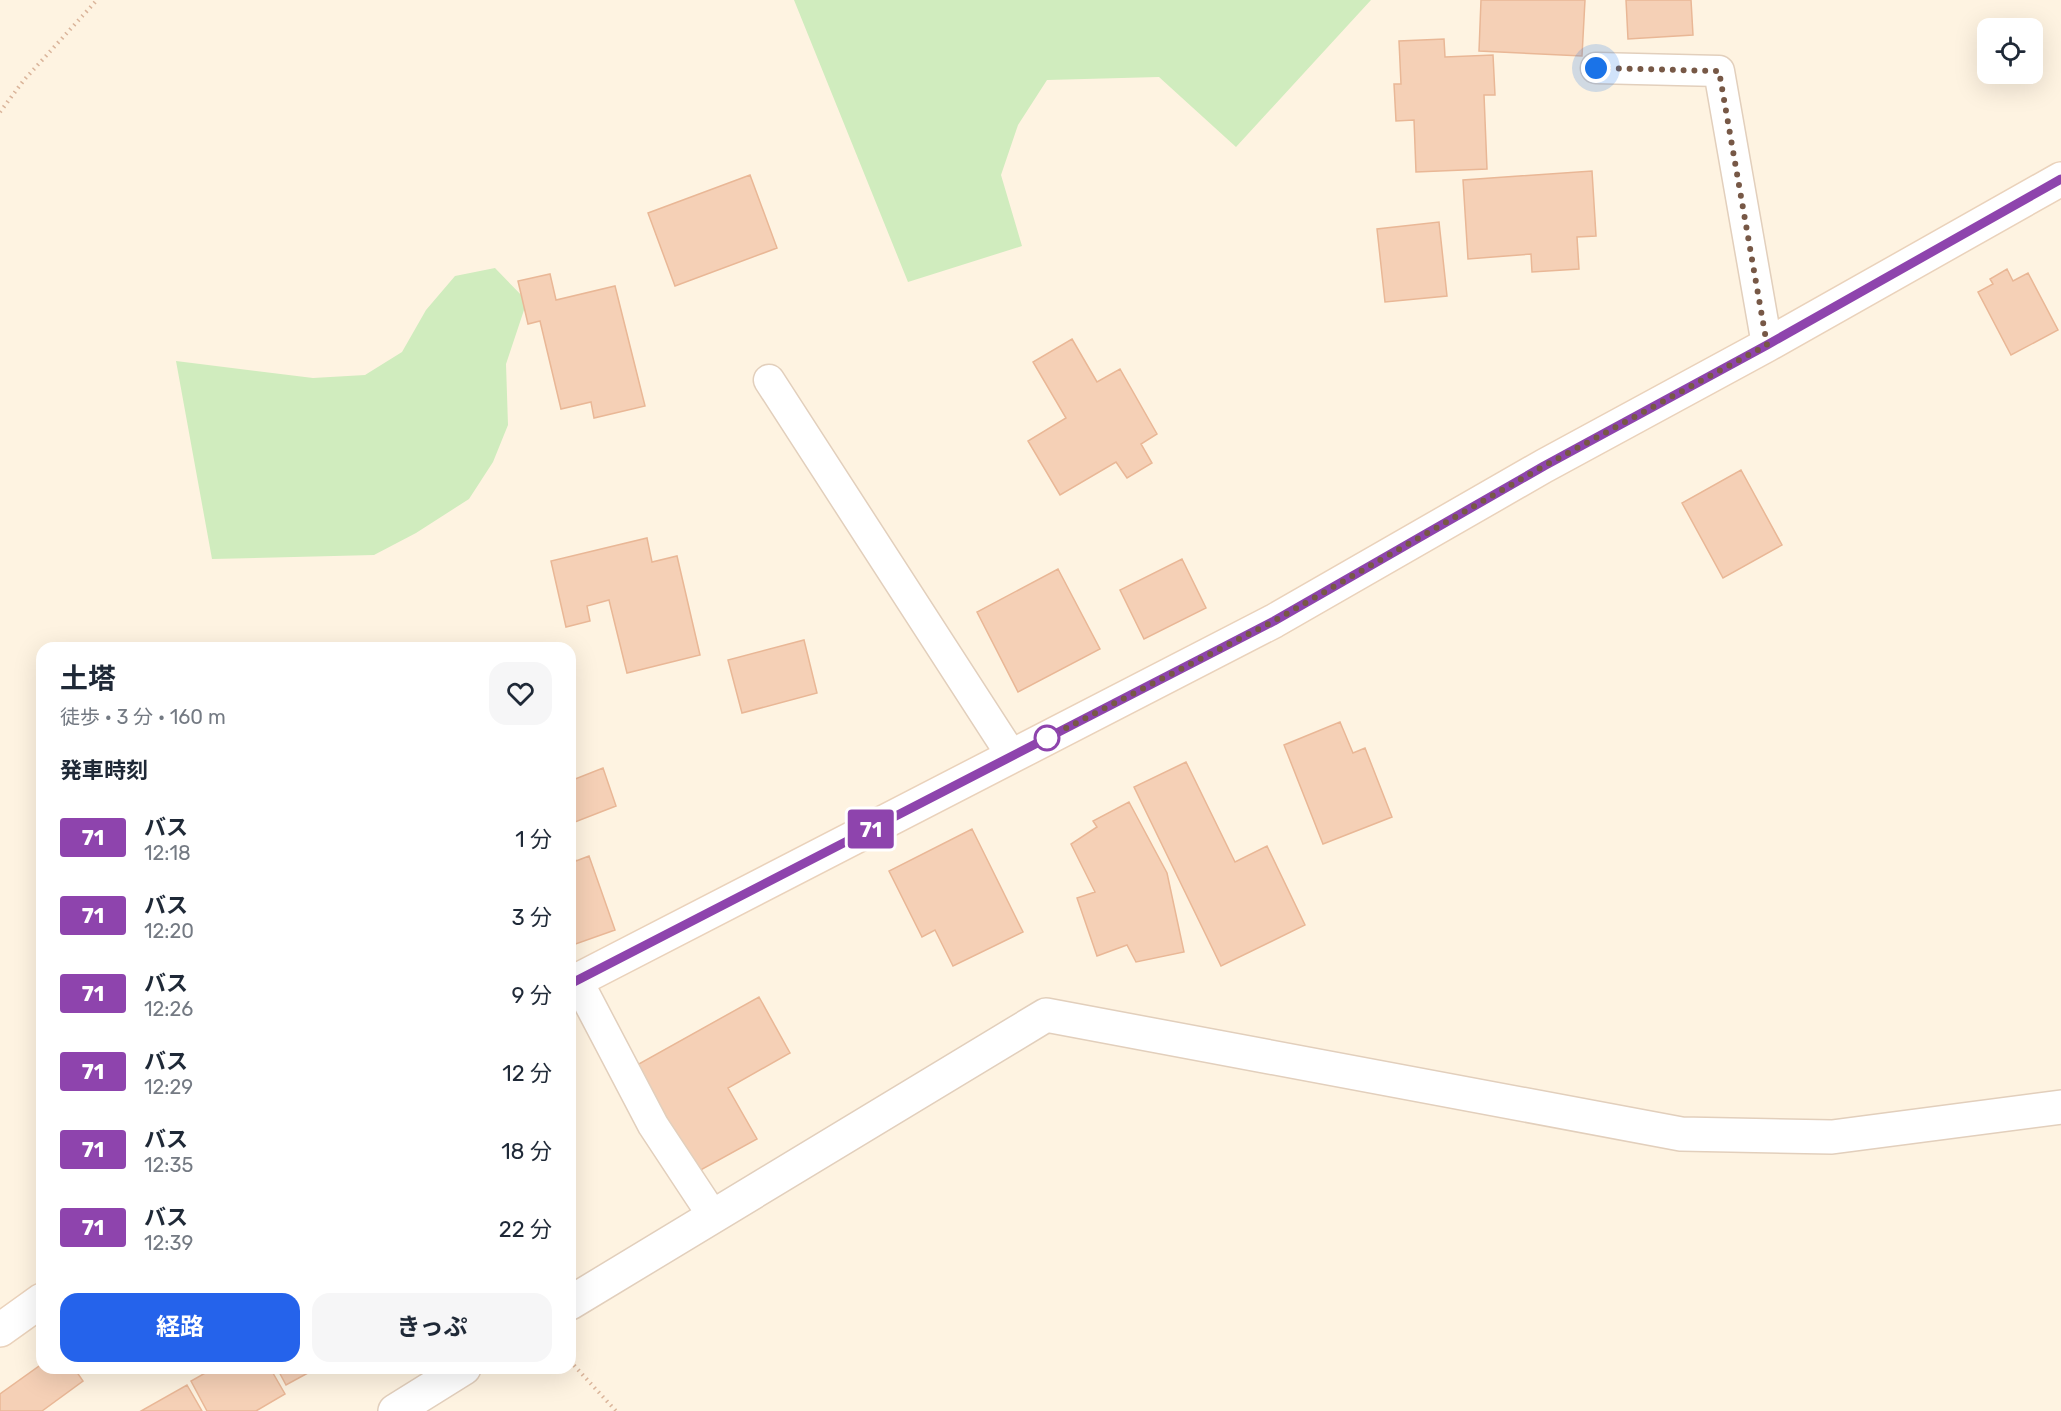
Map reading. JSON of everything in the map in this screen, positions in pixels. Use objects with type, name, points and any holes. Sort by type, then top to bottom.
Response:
[{"type":"main road","points":[[576,981],[1274,621],[1544,466],[1767,345],[2061,179]]},
{"type":"main road","points":[[576,1299],[1046,1015],[1681,1134],[1832,1137],[2061,1107]]},
{"type":"main road","points":[[1,1325],[36,1304]]},
{"type":"main road","points":[[395,1411],[454,1374]]},
{"type":"lane","points":[[1596,68],[1719,71],[1767,345]]},
{"type":"lane","points":[[769,380],[1012,756]]},
{"type":"lane","points":[[576,986],[653,1125],[713,1216]]},
{"type":"path","points":[[0,112],[24,80],[97,0]]},
{"type":"path","points":[[576,1368],[616,1411]]},
{"type":"green space","points":[[794,0],[1371,0],[1236,147],[1159,77],[1047,80],[1018,125],[1001,175],[1022,246],[908,282]]},
{"type":"green space","points":[[495,268],[527,301],[506,364],[508,425],[493,462],[469,499],[416,533],[374,555],[212,559],[176,361],[313,378],[365,375],[402,352],[426,310],[455,276]]},
{"type":"building","points":[[1481,0],[1585,0],[1582,56],[1479,51]]},
{"type":"building","points":[[1626,0],[1691,0],[1693,35],[1628,39]]},
{"type":"building","points":[[1444,39],[1445,57],[1493,55],[1495,95],[1484,95],[1487,169],[1416,172],[1414,120],[1396,121],[1394,84],[1401,84],[1399,41]]},
{"type":"building","points":[[1592,171],[1596,236],[1577,237],[1579,269],[1532,272],[1531,254],[1468,259],[1463,180]]},
{"type":"building","points":[[750,175],[777,248],[675,286],[648,213]]},
{"type":"building","points":[[1439,222],[1447,296],[1385,302],[1377,229]]},
{"type":"building","points":[[2007,269],[2013,281],[2028,273],[2058,330],[2011,355],[1978,292],[1993,284],[1990,279]]},
{"type":"building","points":[[550,274],[556,300],[615,286],[645,406],[594,418],[591,402],[561,409],[540,321],[528,324],[518,281]]},
{"type":"building","points":[[1072,339],[1097,382],[1120,369],[1157,434],[1141,444],[1152,463],[1127,478],[1116,462],[1060,495],[1028,441],[1066,418],[1033,362]]},
{"type":"building","points":[[1741,470],[1782,545],[1723,578],[1682,503]]},
{"type":"building","points":[[647,538],[652,562],[677,556],[700,655],[627,673],[609,600],[587,606],[590,621],[566,627],[551,561]]},
{"type":"building","points":[[1182,559],[1206,608],[1144,639],[1120,590]]},
{"type":"building","points":[[1058,569],[1100,649],[1018,692],[977,612]]},
{"type":"building","points":[[804,640],[817,693],[742,713],[728,660]]},
{"type":"building","points":[[1340,722],[1353,753],[1365,748],[1392,817],[1323,844],[1284,745]]},
{"type":"building","points":[[1186,762],[1235,862],[1267,846],[1305,925],[1221,966],[1134,787]]},
{"type":"building","points":[[603,768],[616,806],[576,822],[576,779]]},
{"type":"building","points":[[1129,802],[1167,873],[1184,952],[1136,962],[1127,945],[1097,956],[1077,898],[1095,892],[1071,844],[1097,827],[1093,821]]},
{"type":"building","points":[[972,829],[1023,932],[953,966],[935,930],[922,937],[889,871]]},
{"type":"building","points":[[589,856],[615,930],[576,944],[576,861]]},
{"type":"building","points":[[759,997],[790,1053],[728,1088],[757,1139],[697,1172],[637,1065]]},
{"type":"building","points":[[36,1368],[36,1374],[78,1374],[83,1381],[42,1411],[0,1411],[0,1394]]},
{"type":"building","points":[[203,1374],[273,1374],[285,1394],[256,1411],[207,1411],[191,1381]]},
{"type":"building","points":[[280,1374],[306,1374],[286,1385]]},
{"type":"building","points":[[187,1385],[202,1411],[141,1411]]},
{"type":"bus line","name":"71","points":[[576,981],[1274,621],[1544,466],[1767,345],[2061,179]]},
{"type":"route","points":[[1047,738],[1274,621],[1544,466],[1767,345],[1719,71],[1596,68]]}]
